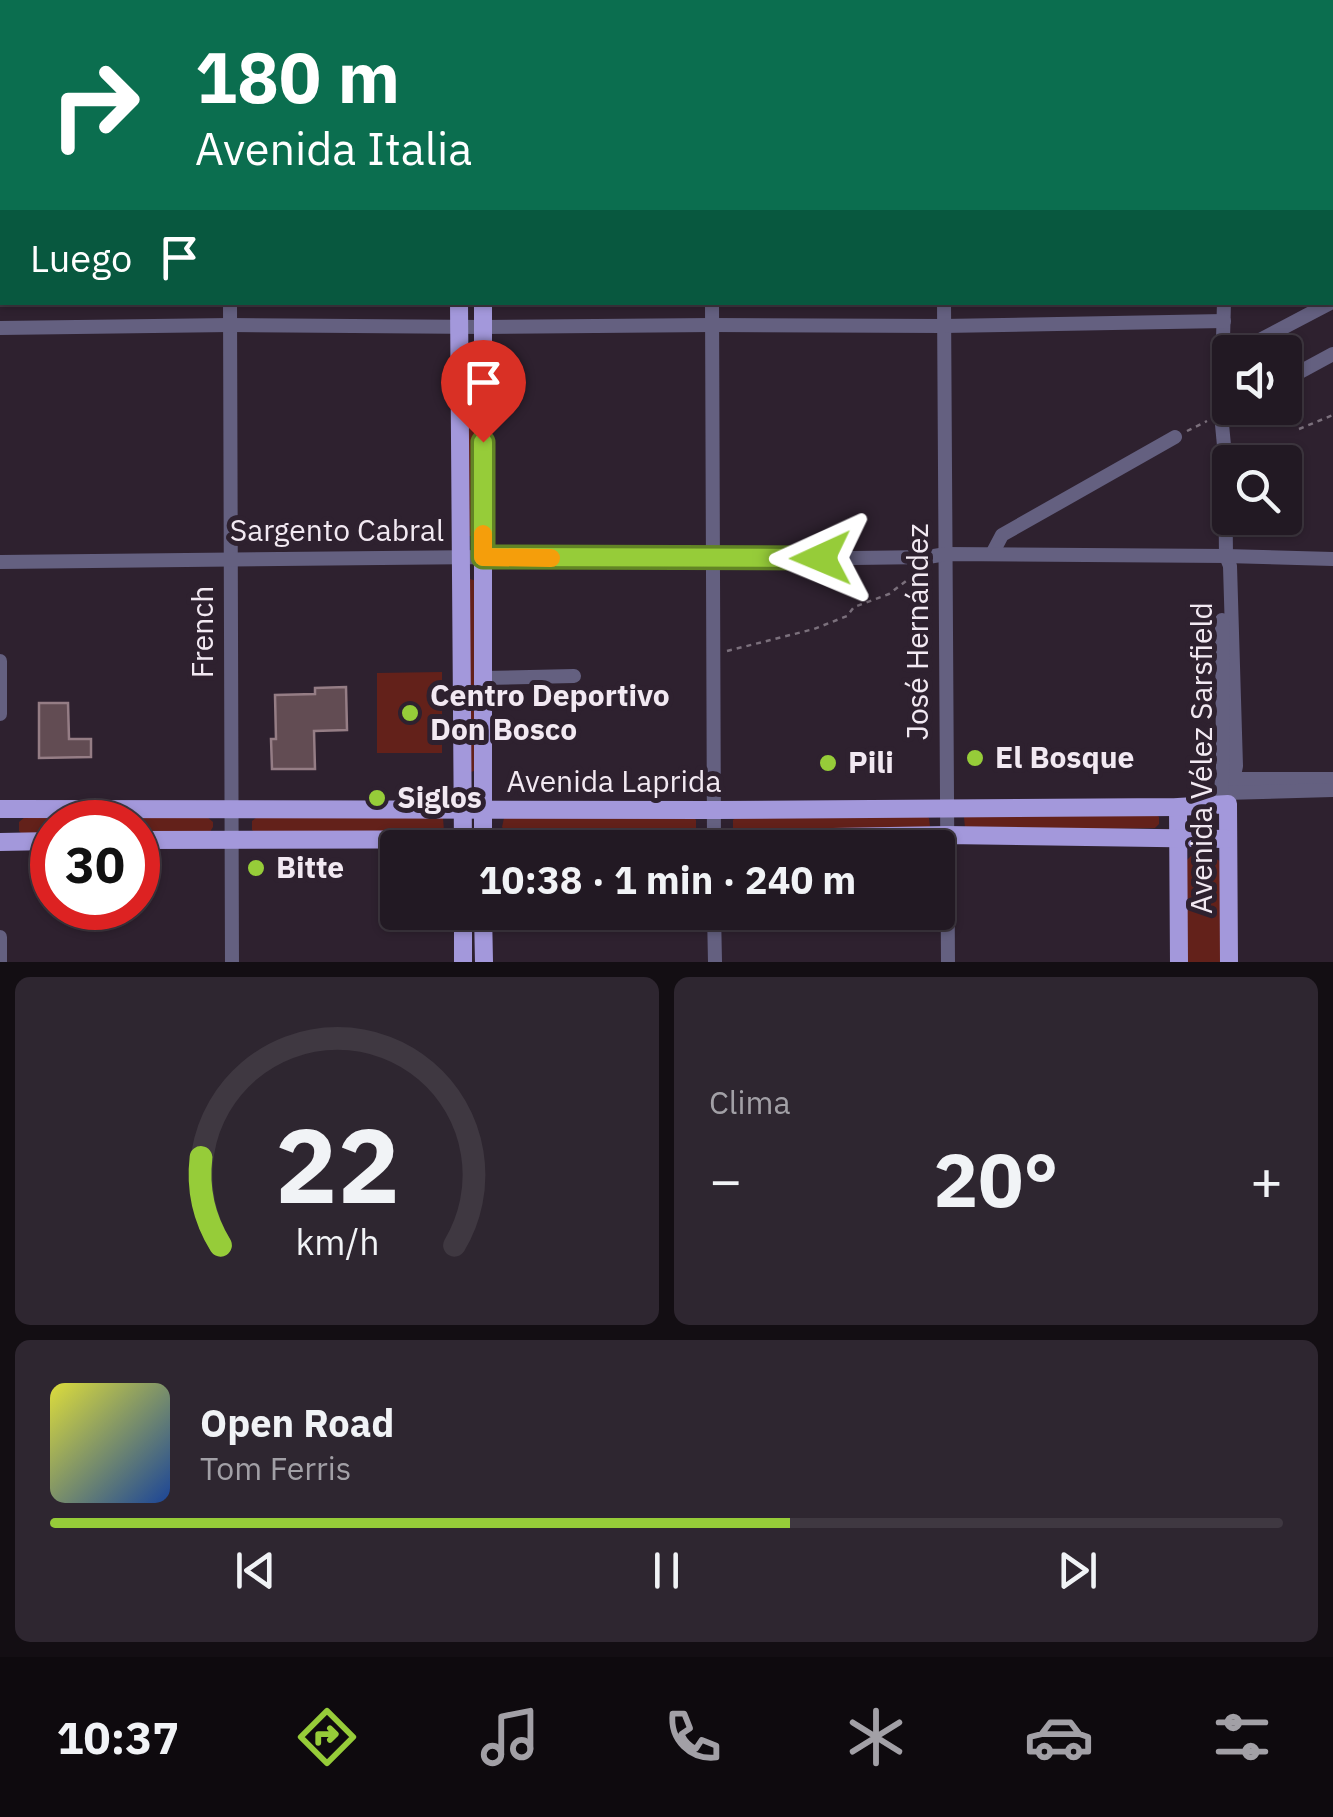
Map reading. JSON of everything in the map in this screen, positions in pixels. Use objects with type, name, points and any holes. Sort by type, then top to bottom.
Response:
[{"type":"main road","points":[[459,305],[463,830]]},
{"type":"main road","points":[[483,305],[483,830]]},
{"type":"main road","name":"Avenida Laprida","points":[[0,809],[1178,807],[1226,792]]},
{"type":"main road","name":"Avenida Vélez Sarsfield","points":[[1226,792],[1229,962]]},
{"type":"main road","name":"Avenida Vélez Sarsfield","points":[[1178,807],[1179,962]]},
{"type":"main road","name":"Avenida Laprida","points":[[955,834],[1228,839]]},
{"type":"main road","name":"Avenida Laprida","points":[[160,840],[380,842]]},
{"type":"main road","points":[[0,842],[30,841]]},
{"type":"main road","points":[[463,930],[463,962]]},
{"type":"main road","points":[[483,930],[484,962]]},
{"type":"street","name":"French","points":[[230,305],[232,962]]},
{"type":"street","points":[[712,305],[714,830]]},
{"type":"street","name":"José Hernández","points":[[944,305],[946,830]]},
{"type":"street","name":"Avenida Vélez Sarsfield","points":[[1224,305],[1226,335]]},
{"type":"street","points":[[1270,335],[1326,305]]},
{"type":"street","points":[[0,328],[944,326],[1224,321]]},
{"type":"street","points":[[1302,371],[1333,354]]},
{"type":"street","name":"Avenida Vélez Sarsfield","points":[[1226,425],[1226,556],[1221,566],[1226,792]]},
{"type":"street","points":[[992,554],[1002,535],[1174,437]]},
{"type":"street","name":"Sargento Cabral","points":[[0,562],[483,557],[714,560],[946,554],[1333,559]]},
{"type":"street","points":[[0,662],[0,714]]},
{"type":"street","points":[[484,678],[574,676]]},
{"type":"street","name":"Avenida Laprida","points":[[1226,792],[1333,780]]},
{"type":"street","name":"Avenida Laprida","points":[[1226,792],[1333,790]]},
{"type":"street","points":[[714,930],[715,962]]},
{"type":"street","name":"José Hernández","points":[[948,930],[948,962]]},
{"type":"street","points":[[0,938],[0,962]]},
{"type":"path","points":[[1299,429],[1333,415]]},
{"type":"path","points":[[1174,437],[1212,418]]},
{"type":"path","points":[[726,651],[814,629],[847,616],[854,607],[889,594],[921,573],[926,564]]},
{"type":"shaded area","points":[[466,353],[476,353],[479,536],[469,536]]},
{"type":"shaded area","points":[[467,581],[477,581],[477,770],[471,772]]},
{"type":"shaded area","name":"Centro Deportivo Don Bosco","points":[[442,672],[442,753],[377,753],[377,673]]},
{"type":"shaded area","points":[[1154,813],[1159,817],[1155,828],[967,831],[964,817]]},
{"type":"shaded area","points":[[691,815],[696,828],[504,830],[504,818]]},
{"type":"shaded area","points":[[923,815],[929,818],[930,826],[925,830],[734,830],[733,820],[738,816]]},
{"type":"shaded area","points":[[30,817],[30,836],[19,831],[19,822]]},
{"type":"shaded area","points":[[160,817],[207,817],[213,822],[208,835],[160,835]]},
{"type":"shaded area","points":[[257,817],[443,818],[444,830],[380,830],[380,835],[257,834],[252,830],[252,821]]},
{"type":"shaded area","points":[[1209,854],[1221,862],[1222,962],[1185,962],[1183,864],[1192,855]]},
{"type":"building","points":[[346,687],[347,730],[314,731],[315,769],[272,769],[275,695],[315,694],[315,688]]},
{"type":"building","points":[[39,703],[68,703],[69,739],[91,739],[91,757],[39,758]]},
{"type":"slow traffic","points":[[483,534],[483,557],[551,558]]},
{"type":"place","name":"Centro Deportivo Don Bosco","points":[[410,713]]},
{"type":"place","name":"El Bosque","points":[[975,758]]},
{"type":"place","name":"Pili","points":[[828,763]]},
{"type":"place","name":"Siglos","points":[[377,798]]},
{"type":"place","name":"Bitte","points":[[256,868]]},
{"type":"route","points":[[483,442],[483,557],[821,558]]}]
